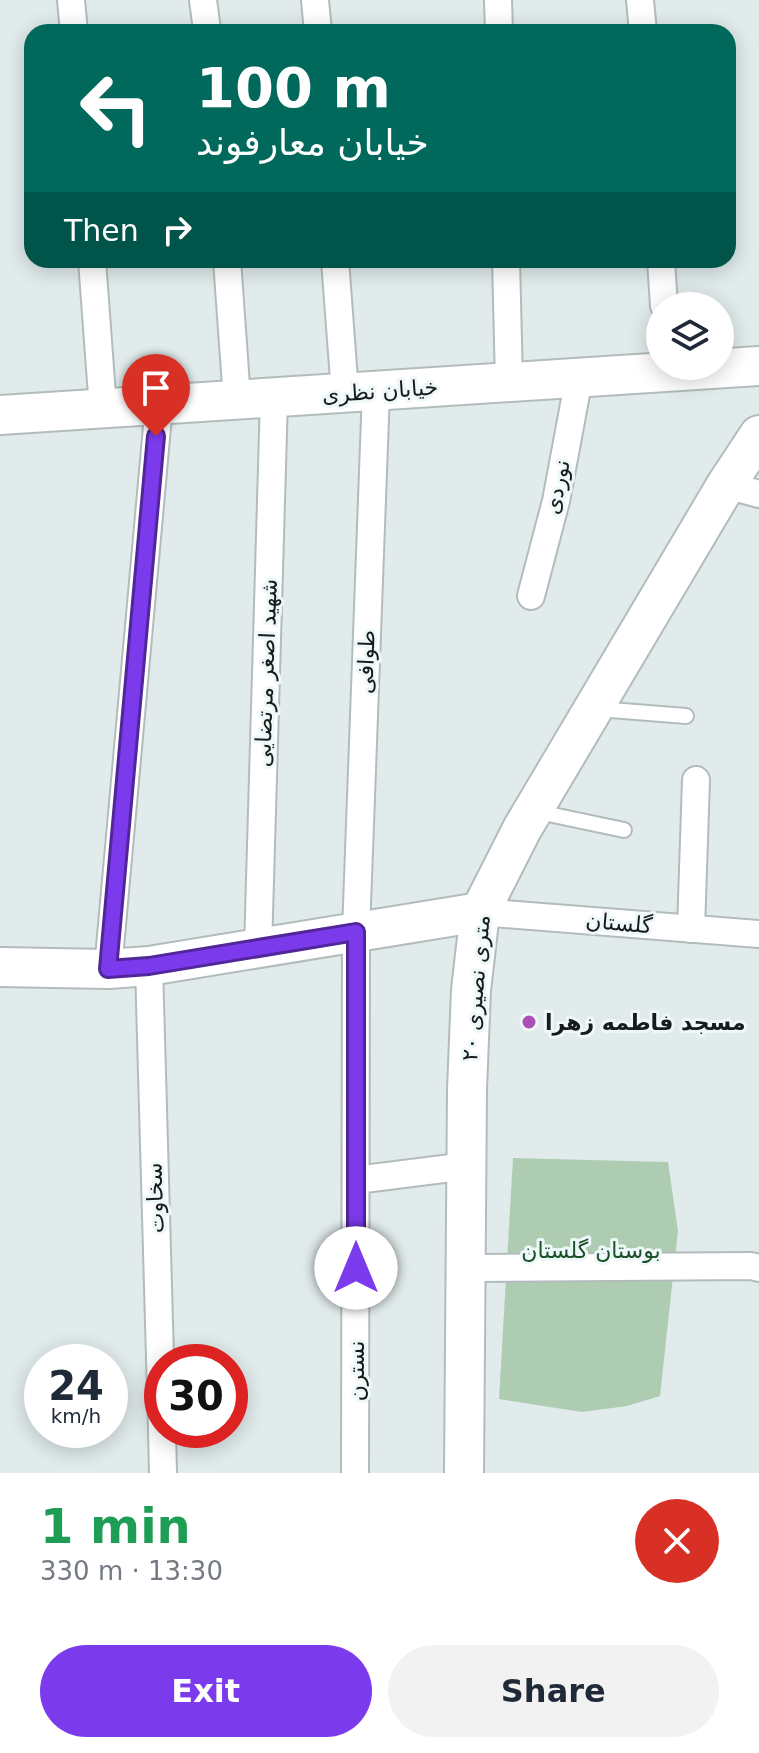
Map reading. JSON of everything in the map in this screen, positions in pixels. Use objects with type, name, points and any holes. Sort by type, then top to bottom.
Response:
[{"type":"street","points":[[71,0],[73,24]]},
{"type":"street","points":[[203,0],[206,24]]},
{"type":"street","points":[[315,0],[317,24]]},
{"type":"street","points":[[498,0],[499,24]]},
{"type":"street","points":[[640,0],[642,24]]},
{"type":"street","points":[[93,268],[103,409]]},
{"type":"street","name":"شهید اصغر مرتضایی","points":[[229,268],[256,399],[258,949]]},
{"type":"street","name":"طوافی","points":[[337,268],[361,392],[356,932]]},
{"type":"street","points":[[506,268],[509,383]]},
{"type":"street","points":[[662,268],[663,292]]},
{"type":"street","name":"خیابان نظری","points":[[734,367],[759,366]]},
{"type":"street","name":"خیابان نظری","points":[[0,415],[509,383],[646,371]]},
{"type":"street","name":"نوردی","points":[[531,596],[556,501],[579,378]]},
{"type":"street","points":[[108,969],[159,405]]},
{"type":"street","name":"۲۰ متری نصیری","points":[[464,1473],[467,1089],[471,990],[480,912],[533,811],[594,709],[743,490],[759,435]]},
{"type":"street","points":[[691,929],[696,780]]},
{"type":"street","points":[[0,967],[108,969],[149,966],[480,912]]},
{"type":"street","name":"گلستان","points":[[480,912],[759,934]]},
{"type":"street","name":"نسترن","points":[[355,1473],[356,932]]},
{"type":"street","name":"سخاوت","points":[[149,966],[160,1344]]},
{"type":"street","points":[[356,1180],[467,1166]]},
{"type":"street","points":[[467,1268],[759,1268]]},
{"type":"street","name":"سخاوت","points":[[162,1448],[163,1473]]},
{"type":"lane","points":[[594,709],[686,716]]},
{"type":"lane","points":[[533,811],[624,830]]},
{"type":"green space","name":"بوستان گلستان","points":[[513,1158],[668,1162],[678,1231],[660,1396],[627,1406],[582,1412],[499,1399]]},
{"type":"place","name":"مسجد فاطمه زهرا","points":[[529,1022]]},
{"type":"route","points":[[156,436],[108,969],[149,966],[356,932],[356,1268]]}]
